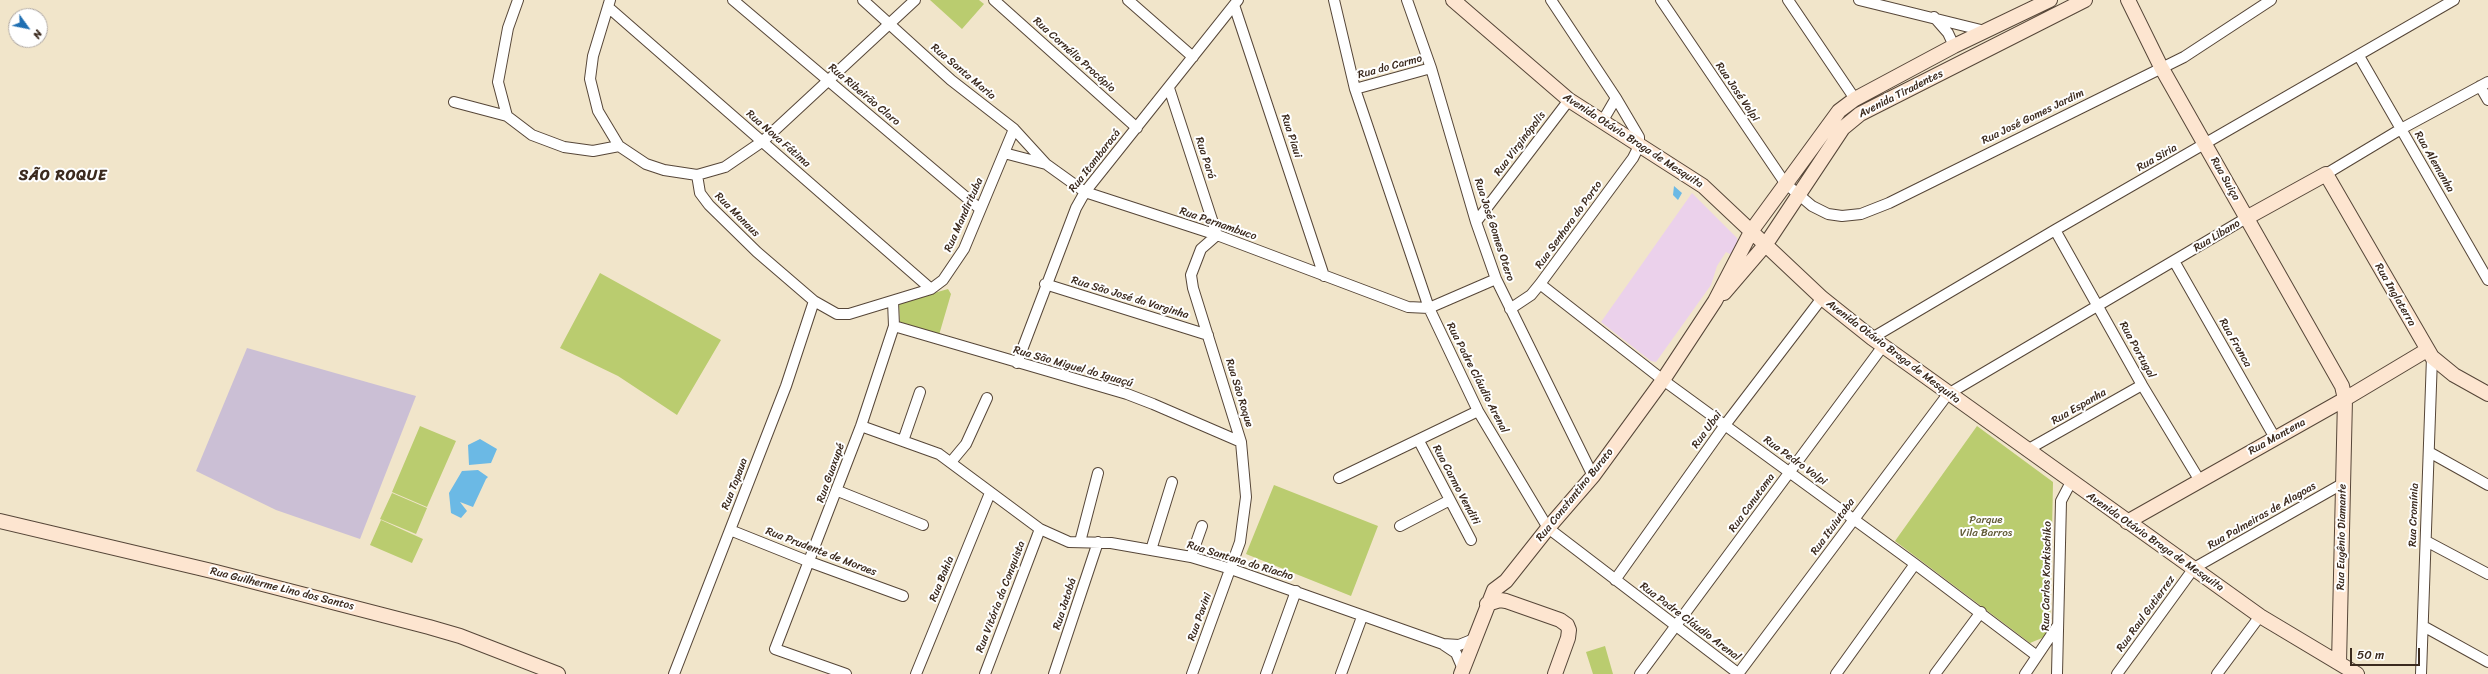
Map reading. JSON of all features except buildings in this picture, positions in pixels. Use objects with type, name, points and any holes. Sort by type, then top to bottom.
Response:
[{"type":"street","points":[[507,116],[498,82],[508,28],[518,0]]},
{"type":"street","name":"Rua Ribeirão Claro","points":[[733,0],[980,209]]},
{"type":"street","name":"Rua Santa Maria","points":[[863,0],[951,80],[1014,129],[1046,164]]},
{"type":"street","points":[[609,4],[593,56],[590,79],[598,111],[619,146],[633,157],[658,168],[697,175],[725,167],[763,141],[915,0]]},
{"type":"street","name":"Rua Cornélio Procópio","points":[[994,0],[1137,128]]},
{"type":"street","points":[[1128,0],[1193,57]]},
{"type":"street","name":"Rua Padre Cláudio Arenal","points":[[1334,0],[1355,89],[1429,308],[1478,410],[1548,528],[1739,674]]},
{"type":"street","name":"Avenida Otávio Braga de Mesquita","points":[[1453,0],[1569,100],[1688,176],[1752,230],[1822,298],[1878,342],[2126,522],[2194,568],[2260,616],[2338,668],[2356,674]]},
{"type":"street","points":[[1552,0],[1616,98],[1639,137],[1640,146]]},
{"type":"street","name":"Rua José Volpi","points":[[1661,0],[1785,183],[1798,196]]},
{"type":"street","points":[[1788,0],[1855,99]]},
{"type":"street","points":[[1859,0],[1985,30]]},
{"type":"street","name":"Avenida Tiradentes","points":[[1752,230],[1839,111],[1855,99],[1954,46],[2050,0]]},
{"type":"street","name":"Avenida Tiradentes","points":[[1766,244],[1842,128],[1860,114],[2085,0]]},
{"type":"street","name":"Rua Suiça","points":[[2128,0],[2161,67],[2248,217],[2338,379],[2345,399]]},
{"type":"street","name":"Rua José Gomes Jardim","points":[[1798,196],[1812,206],[1828,214],[1861,214],[1889,203],[2208,43],[2271,0]]},
{"type":"street","name":"Rua Siria","points":[[1878,342],[2055,230],[2454,0]]},
{"type":"street","name":"Rua José Gomes Otero","points":[[1409,1],[1432,68],[1476,222],[1496,279],[1594,476]]},
{"type":"street","name":"Rua Itambaracá","points":[[1017,363],[1045,284],[1076,208],[1085,192],[1236,2]]},
{"type":"street","name":"Rua Piaui","points":[[1236,2],[1324,276]]},
{"type":"street","name":"Rua Nova Fátima","points":[[609,4],[931,289]]},
{"type":"street","points":[[1934,17],[1948,33],[1954,46]]},
{"type":"street","name":"Rua Alemanha","points":[[2359,56],[2488,280]]},
{"type":"street","name":"Rua do Carmo","points":[[1355,89],[1432,68]]},
{"type":"street","points":[[2484,84],[2488,100]]},
{"type":"street","name":"Rua Libano","points":[[1948,394],[2097,304],[2484,84]]},
{"type":"street","name":"Rua Pará","points":[[1169,88],[1217,235]]},
{"type":"street","points":[[1602,122],[1616,98]]},
{"type":"street","name":"Rua Virginópolis","points":[[1476,222],[1569,100]]},
{"type":"street","points":[[454,102],[507,116],[532,135],[564,147],[593,151],[619,146]]},
{"type":"street","name":"Rua Mandirituba","points":[[893,301],[931,289],[943,280],[953,268],[964,249],[1014,129]]},
{"type":"street","name":"Rua Senhora do Porto","points":[[1510,309],[1521,303],[1540,284],[1634,158],[1640,146]]},
{"type":"street","name":"Rua Pernambuco","points":[[1004,153],[1046,164],[1085,192],[1217,235],[1395,303],[1408,307],[1429,308]]},
{"type":"street","name":"Rua Inglaterra","points":[[2326,174],[2429,354],[2454,375],[2488,394]]},
{"type":"street","name":"Rua Manaus","points":[[697,175],[700,193],[709,205],[757,252],[822,308],[837,314],[849,314],[893,301]]},
{"type":"street","name":"Rua Constantino Burato","points":[[1462,671],[1487,604],[1494,590],[1506,581],[1548,528],[1594,476],[1663,380],[1715,301],[1752,230]]},
{"type":"street","name":"Rua Portugal","points":[[2055,230],[2142,385],[2200,481]]},
{"type":"street","name":"Rua São Roque","points":[[1217,235],[1201,249],[1191,275],[1241,442],[1246,497],[1240,542],[1231,569]]},
{"type":"street","name":"Rua Constantino Burato","points":[[1715,301],[1723,295],[1766,244]]},
{"type":"street","name":"Rua Franca","points":[[2174,261],[2275,438]]},
{"type":"street","points":[[1429,308],[1496,279]]},
{"type":"street","name":"Rua São José da Varginha","points":[[1045,284],[1208,335]]},
{"type":"street","name":"Rua Pedro Volpi","points":[[1540,284],[1663,380],[1916,564],[2037,656]]},
{"type":"street","name":"Rua Ubai","points":[[1615,580],[1725,425],[1822,298]]},
{"type":"street","name":"Rua Tapaua","points":[[674,674],[786,386],[814,301]]},
{"type":"street","name":"Rua Guaxupé","points":[[846,674],[775,649],[838,491],[861,426],[894,326],[893,301]]},
{"type":"street","name":"Rua São Miguel do Iguaçú","points":[[894,326],[1017,363],[1080,380],[1154,404],[1241,442]]},
{"type":"street","name":"Rua Canutama","points":[[1640,674],[1789,472],[1878,342]]},
{"type":"street","name":"Rua Mantena","points":[[2126,522],[2345,399],[2429,354]]},
{"type":"street","name":"Rua Cromínia","points":[[2421,674],[2429,452],[2429,354]]},
{"type":"street","name":"Rua Espanha","points":[[2027,450],[2142,385]]},
{"type":"street","points":[[903,441],[920,392]]},
{"type":"street","name":"Rua Ituiutaba","points":[[1739,674],[1948,394]]},
{"type":"street","points":[[950,462],[966,444],[987,398]]},
{"type":"street","name":"Rua Eugênio Diamante","points":[[2338,668],[2345,399]]},
{"type":"street","points":[[1339,478],[1419,441],[1478,410]]},
{"type":"street","name":"Rua Santana do Riacho","points":[[861,426],[927,449],[950,462],[1040,529],[1069,542],[1098,542],[1191,557],[1296,591],[1362,617],[1443,644],[1459,646],[1474,639]]},
{"type":"street","name":"Rua Carmo Venditi","points":[[1419,441],[1471,540]]},
{"type":"street","points":[[2429,452],[2488,485]]},
{"type":"street","points":[[1080,542],[1098,474]]},
{"type":"street","points":[[1151,550],[1172,482]]},
{"type":"street","name":"Rua Carlos Korkischiko","points":[[2057,674],[2061,501],[2071,482]]},
{"type":"street","name":"Rua Palmeiras de Alagoas","points":[[2194,568],[2342,484]]},
{"type":"street","points":[[838,491],[923,525]]},
{"type":"street","name":"Rua Bahia","points":[[916,674],[990,493]]},
{"type":"street","points":[[1400,526],[1450,500]]},
{"type":"street","name":"Rua Guilherme Lino dos Santos","points":[[0,521],[216,572],[428,627],[460,636],[558,674]]},
{"type":"street","points":[[1191,557],[1202,526]]},
{"type":"street","name":"Rua Vitória da Conquista","points":[[984,674],[1040,529]]},
{"type":"street","name":"Rua Prudente de Moraes","points":[[730,530],[810,562],[903,596]]},
{"type":"street","points":[[2426,541],[2488,574]]},
{"type":"street","name":"Rua Jatobá","points":[[1054,674],[1098,542]]},
{"type":"street","points":[[1836,674],[1916,564]]},
{"type":"street","name":"Rua Raul Gutierrez","points":[[2117,674],[2194,568]]},
{"type":"street","name":"Rua Pavini","points":[[1192,674],[1231,569]]},
{"type":"street","points":[[1506,581],[1507,592],[1524,606]]},
{"type":"street","points":[[1266,674],[1296,591]]},
{"type":"street","points":[[1487,604],[1500,600],[1524,606],[1560,620],[1568,628],[1568,638],[1555,674]]},
{"type":"street","points":[[1935,674],[1980,612]]},
{"type":"street","points":[[2218,674],[2260,616]]},
{"type":"street","points":[[1341,674],[1362,617]]},
{"type":"street","points":[[2025,674],[2058,625]]},
{"type":"street","points":[[2423,626],[2488,662]]},
{"type":"street","name":"Rua Santana do Riacho","points":[[1443,644],[1456,653],[1462,671]]},
{"type":"shaded area","points":[[1692,193],[1737,238],[1738,243],[1732,255],[1726,252],[1717,266],[1711,285],[1656,362],[1651,361],[1601,322]]},
{"type":"shaded area","points":[[247,348],[416,396],[360,539],[276,510],[196,471]]},
{"type":"green space","points":[[930,0],[979,0],[984,4],[962,29]]},
{"type":"green space","points":[[600,273],[721,340],[677,415],[618,376],[560,348]]},
{"type":"green space","points":[[948,289],[951,294],[939,335],[900,322],[899,303]]},
{"type":"green space","points":[[420,426],[456,441],[427,507],[392,492]]},
{"type":"green space","name":"Parque Vila Barros","points":[[1977,426],[2053,482],[2050,630],[2042,638],[2030,643],[1895,541]]},
{"type":"green space","points":[[1274,485],[1378,526],[1351,596],[1246,554]]},
{"type":"green space","points":[[392,493],[427,508],[416,534],[380,519]]},
{"type":"green space","points":[[381,520],[423,539],[412,563],[370,545]]},
{"type":"green space","points":[[1605,646],[1613,674],[1593,674],[1586,652]]},
{"type":"water","points":[[1674,186],[1682,193],[1678,200],[1673,195]]},
{"type":"water","points":[[480,439],[497,449],[491,463],[469,465],[468,445]]},
{"type":"water","points":[[478,470],[488,477],[473,507],[460,502],[467,511],[461,518],[451,513],[449,493],[462,471]]},
{"type":"district","name":"SÃO ROQUE","points":[[63,176]]}]
